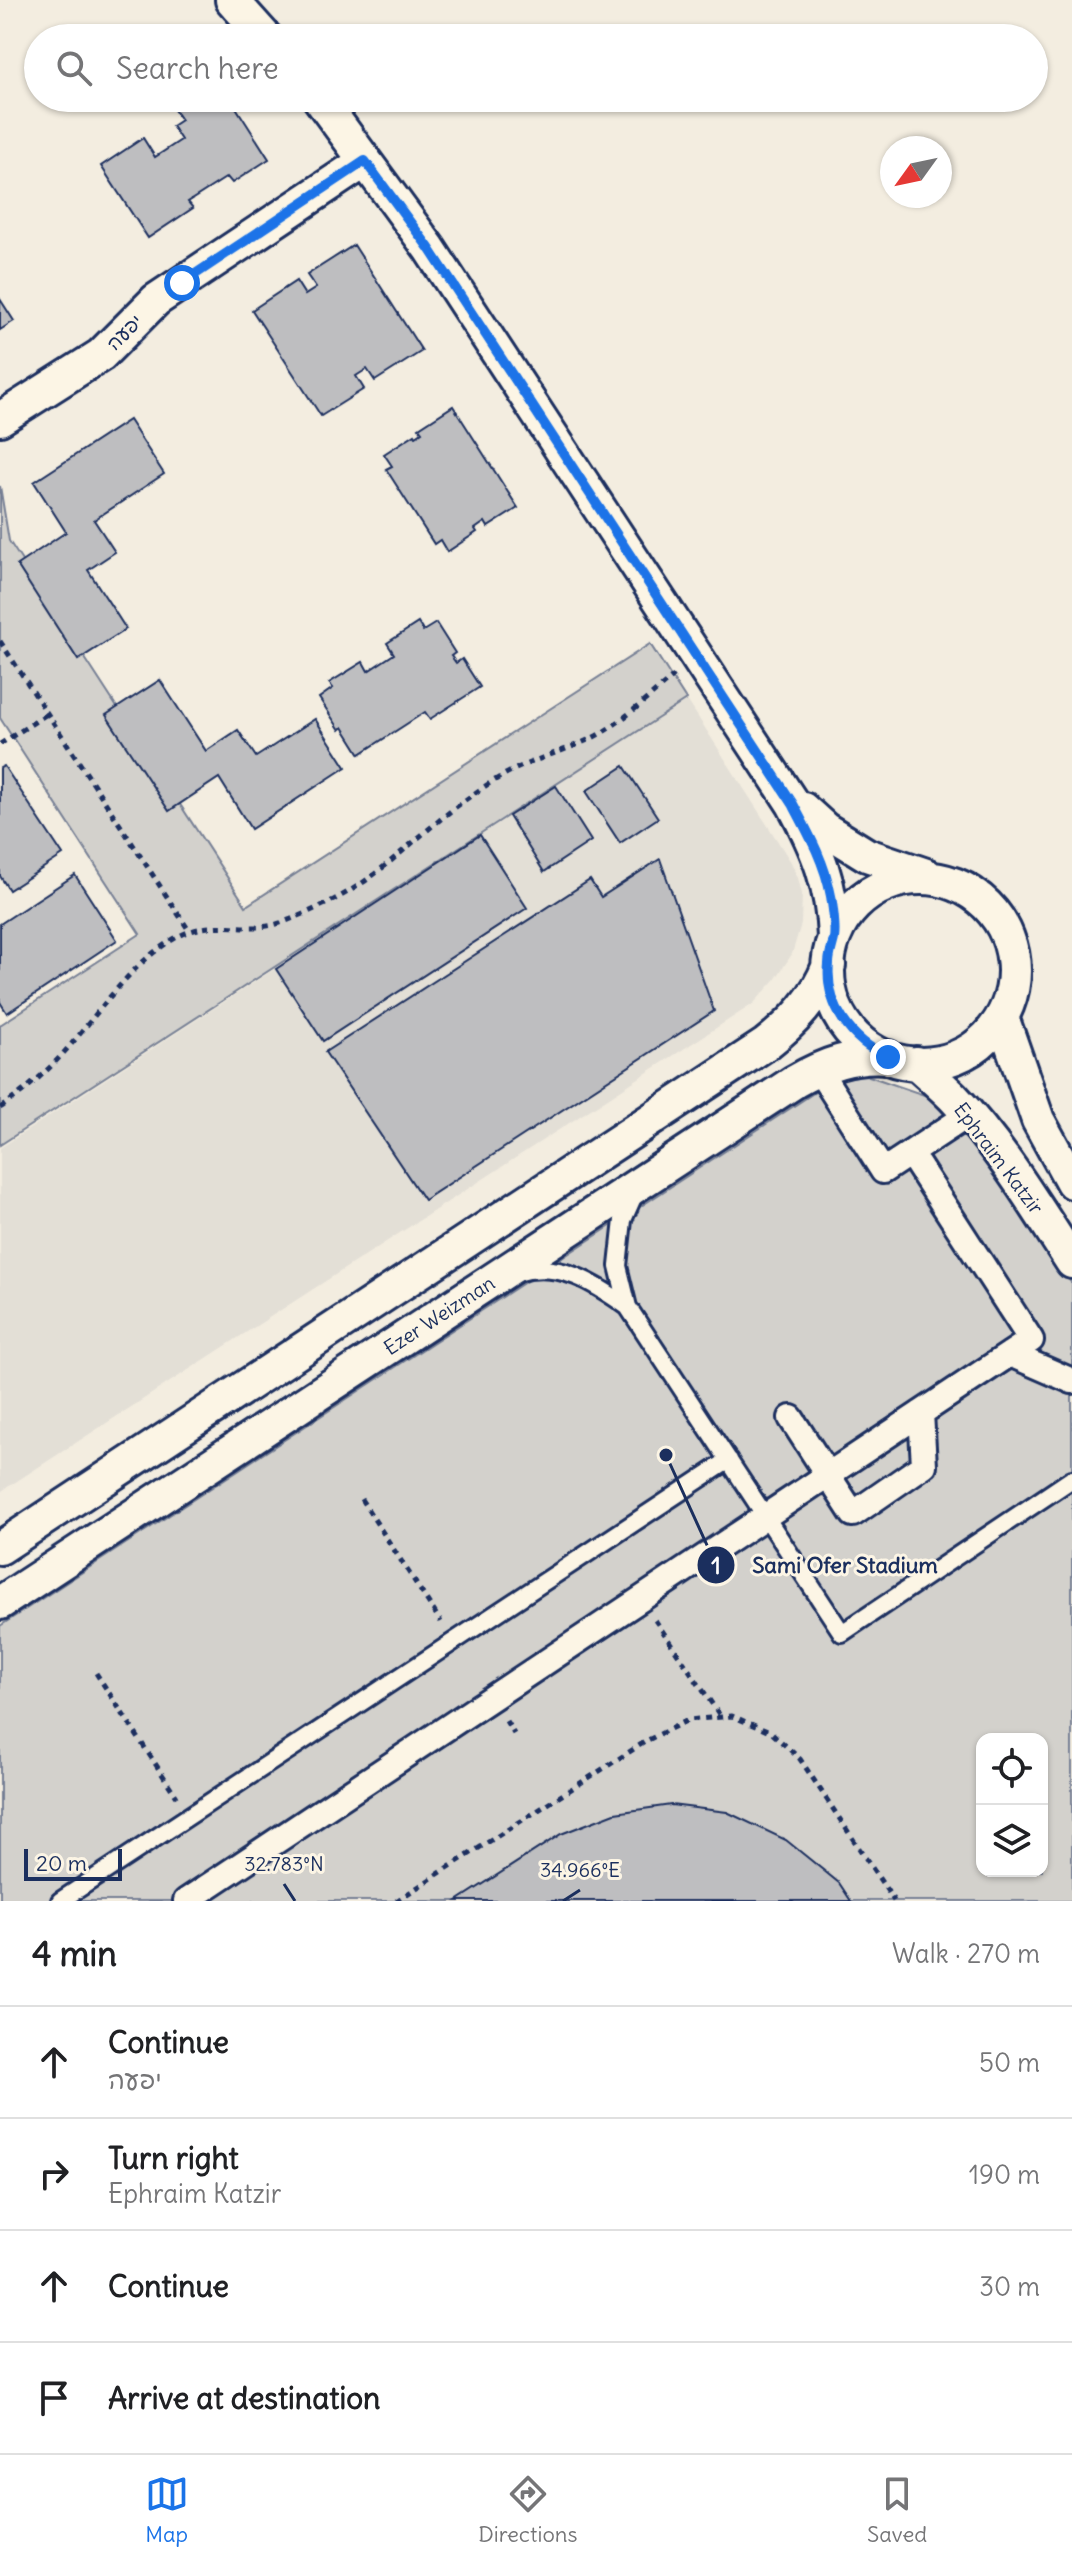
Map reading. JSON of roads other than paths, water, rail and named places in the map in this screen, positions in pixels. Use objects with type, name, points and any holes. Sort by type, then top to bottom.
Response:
[{"type":"street","points":[[232,0],[253,24]]},
{"type":"street","points":[[329,112],[429,248],[808,831],[831,895],[832,994],[843,1021],[864,1043],[902,1060],[945,1061],[984,1040],[1002,1017],[1014,976],[1014,962],[1006,933],[990,908],[954,884],[881,861],[853,847],[825,829],[785,792]]},
{"type":"street","name":"יפעה","points":[[0,419],[101,355],[156,300],[365,161]]},
{"type":"street","points":[[0,1548],[754,1053],[777,1036],[816,994],[849,913],[884,886],[912,878],[941,880]]},
{"type":"street","points":[[1002,1017],[1038,1120],[1072,1182]]},
{"type":"street","name":"Ezer Weizman","points":[[0,1603],[794,1082],[818,1069],[858,1056],[902,1060]]},
{"type":"street","name":"Ephraim Katzir","points":[[902,1060],[952,1096],[968,1115],[1031,1198],[1072,1262]]},
{"type":"street","points":[[818,1069],[883,1171],[968,1115]]},
{"type":"street","points":[[186,1901],[1031,1340],[910,1153]]},
{"type":"street","points":[[1010,1354],[1072,1381]]},
{"type":"street","points":[[791,1418],[853,1514],[924,1465],[921,1413]]},
{"type":"lane","points":[[639,1184],[623,1220],[618,1266],[628,1307],[842,1633],[1072,1479]]},
{"type":"lane","points":[[490,1282],[531,1269],[565,1271],[593,1282],[628,1307]]},
{"type":"lane","points":[[60,1901],[729,1460]]},
{"type":"place","name":"Sami Ofer Stadium","points":[[666,1455]]}]
